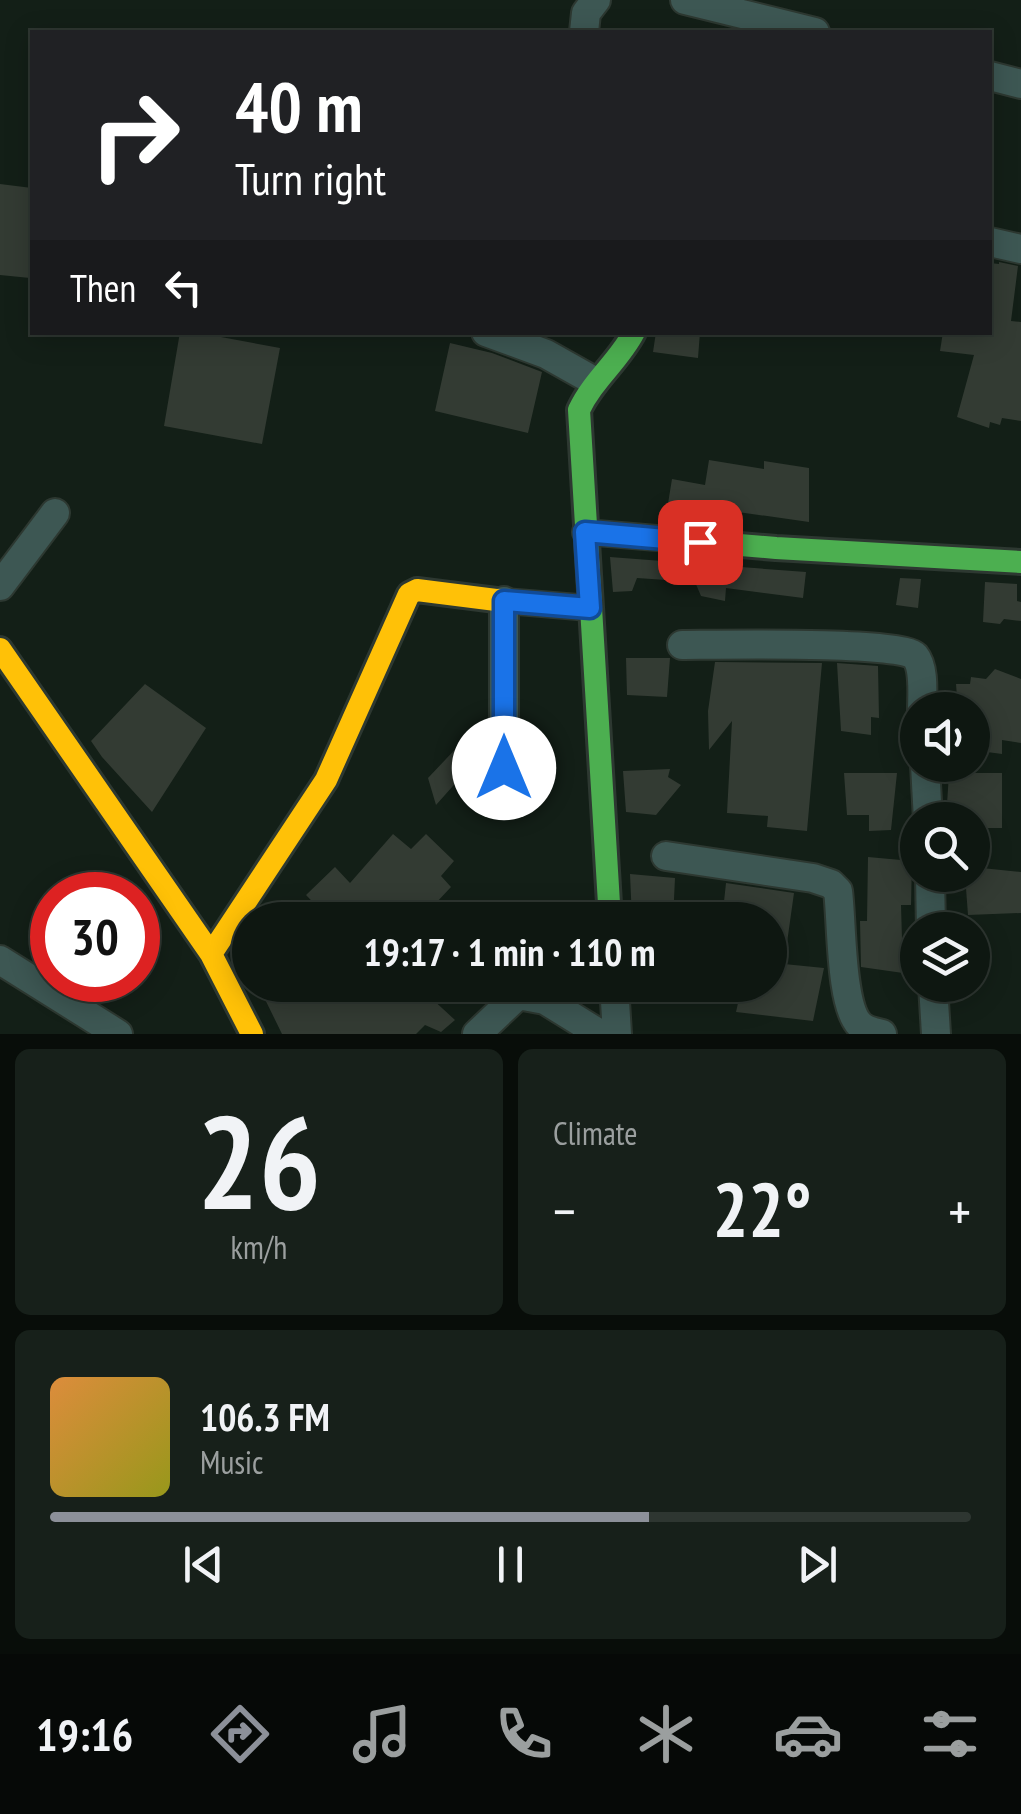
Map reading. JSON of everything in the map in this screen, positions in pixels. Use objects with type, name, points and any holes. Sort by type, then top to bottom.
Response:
[{"type":"street","points":[[584,30],[586,13],[596,0]]},
{"type":"street","points":[[685,0],[806,30]]},
{"type":"street","points":[[992,77],[1021,84]]},
{"type":"street","points":[[992,242],[1021,249]]},
{"type":"street","points":[[494,335],[546,354],[594,381]]},
{"type":"street","points":[[609,902],[579,410],[594,381],[622,356],[632,335]]},
{"type":"street","points":[[0,586],[55,514]]},
{"type":"street","points":[[585,532],[1021,562]]},
{"type":"street","points":[[210,954],[326,780],[408,594],[417,590],[590,608]]},
{"type":"street","points":[[504,601],[504,768]]},
{"type":"street","points":[[682,644],[869,646],[910,653],[916,657],[921,692]]},
{"type":"street","points":[[0,650],[210,954],[252,1034]]},
{"type":"street","points":[[666,856],[831,884],[838,891],[842,960],[850,1006],[858,1024],[882,1034]]},
{"type":"street","points":[[0,960],[118,1034]]},
{"type":"street","points":[[477,1034],[518,995],[546,1000],[600,1034]]},
{"type":"street","points":[[615,1002],[617,1034]]},
{"type":"street","points":[[934,1002],[936,1034]]},
{"type":"building","points":[[0,184],[30,188],[30,278],[0,275]]},
{"type":"building","points":[[992,263],[1018,266],[1011,321],[1021,322],[1021,421],[1002,418],[1000,425],[990,422],[989,428],[957,417],[974,355],[940,351],[943,335],[992,335]]},
{"type":"building","points":[[179,335],[210,335],[280,348],[262,444],[164,426]]},
{"type":"building","points":[[656,335],[700,335],[698,358],[653,352]]},
{"type":"building","points":[[450,343],[492,353],[542,372],[528,433],[435,411]]},
{"type":"building","points":[[709,460],[764,469],[764,461],[809,468],[809,522],[724,510],[722,521],[666,516],[672,479],[705,485]]},
{"type":"building","points":[[610,557],[806,572],[803,598],[726,588],[725,601],[701,596],[695,582],[637,578],[632,591],[613,592]]},
{"type":"building","points":[[900,578],[921,579],[918,608],[896,605]]},
{"type":"building","points":[[985,582],[1017,584],[1021,621],[983,622]]},
{"type":"building","points":[[626,658],[670,658],[667,697],[627,695]]},
{"type":"building","points":[[715,662],[822,663],[807,831],[767,827],[768,816],[727,813],[732,721],[709,750],[708,711]]},
{"type":"building","points":[[837,663],[878,666],[879,718],[871,717],[871,735],[841,731]]},
{"type":"building","points":[[995,669],[1021,679],[1021,743],[1002,740],[1002,754],[990,752],[990,692],[957,692],[956,684],[970,684],[971,677],[986,679]]},
{"type":"building","points":[[145,684],[206,728],[152,812],[91,741]]},
{"type":"building","points":[[463,741],[486,749],[436,805],[428,778]]},
{"type":"building","points":[[670,769],[668,777],[681,785],[656,815],[626,812],[623,771]]},
{"type":"building","points":[[844,773],[897,773],[891,830],[869,831],[869,815],[847,815]]},
{"type":"building","points":[[990,773],[1002,773],[1002,828],[990,828],[990,802],[947,802],[948,782],[990,782]]},
{"type":"building","points":[[393,834],[411,849],[426,834],[454,861],[441,876],[451,887],[437,902],[313,902],[306,895],[335,867],[350,883]]},
{"type":"building","points":[[868,857],[900,860],[900,892],[911,892],[911,905],[901,905],[900,912],[900,973],[861,967],[860,921],[867,921]]},
{"type":"building","points":[[990,869],[1021,872],[1021,913],[968,912],[966,892],[990,892]]},
{"type":"building","points":[[630,874],[675,878],[674,902],[631,902]]},
{"type":"building","points":[[726,883],[794,893],[787,943],[787,902],[724,902]]},
{"type":"building","points":[[787,964],[824,968],[813,1021],[736,1012],[738,1002],[787,1002]]},
{"type":"building","points":[[266,1002],[435,1002],[455,1020],[441,1032],[425,1025],[416,1034],[282,1034]]},
{"type":"traffic: fast","points":[[609,902],[579,410],[632,335]]},
{"type":"traffic: fast","points":[[585,532],[1021,562]]},
{"type":"traffic: slow","points":[[211,954],[326,780],[409,594],[417,590],[590,608]]},
{"type":"traffic: slow","points":[[0,649],[211,954],[252,1034]]},
{"type":"route","points":[[504,768],[504,601],[590,608],[585,532],[700,542]]}]
